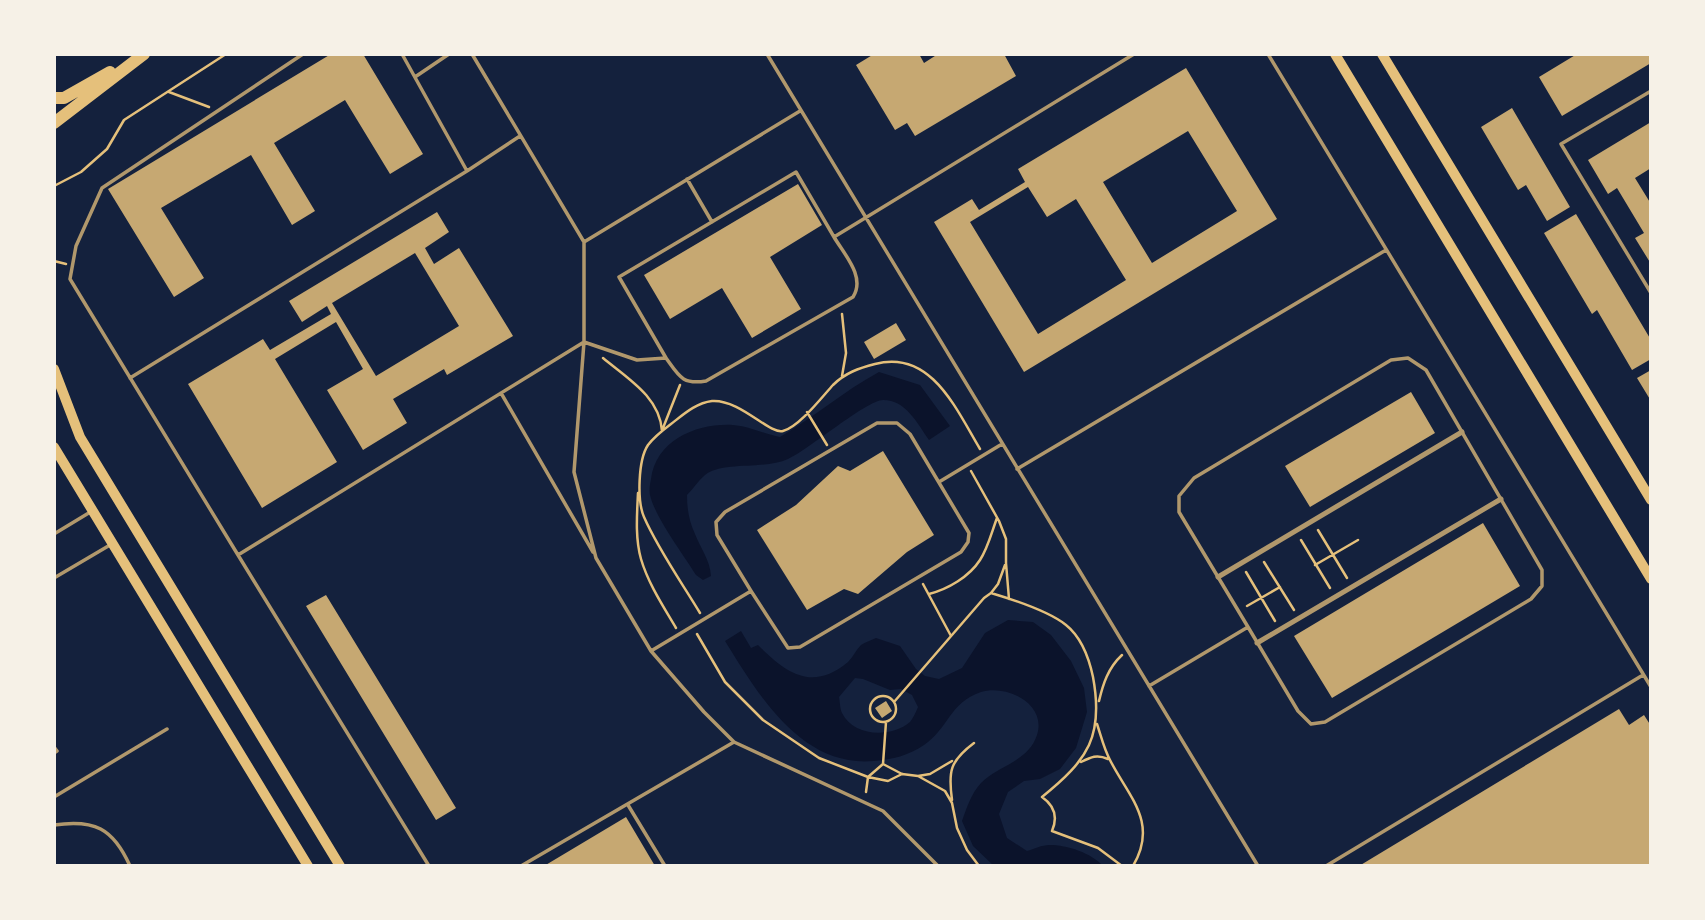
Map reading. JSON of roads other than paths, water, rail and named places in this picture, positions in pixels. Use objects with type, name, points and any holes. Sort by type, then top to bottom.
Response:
[{"type":"main road","points":[[54,98],[64,98],[142,54]]},
{"type":"main road","points":[[54,123],[142,54]]},
{"type":"main road","points":[[1335,54],[1651,579]]},
{"type":"main road","points":[[1382,54],[1651,500]]},
{"type":"main road","points":[[54,369],[80,437],[340,866]]},
{"type":"main road","points":[[54,447],[308,866]]},
{"type":"street","points":[[1218,577],[1462,432]]},
{"type":"street","points":[[1257,643],[1501,499]]},
{"type":"lane","points":[[303,54],[103,188],[76,246],[70,279],[429,866]]},
{"type":"lane","points":[[402,54],[467,171]]},
{"type":"lane","points":[[415,77],[449,54]]},
{"type":"lane","points":[[472,54],[584,242],[584,342],[574,472],[596,558]]},
{"type":"lane","points":[[766,54],[1258,866]]},
{"type":"lane","points":[[834,237],[1134,54]]},
{"type":"lane","points":[[1268,54],[1651,687]]},
{"type":"lane","points":[[1651,90],[1561,144],[1651,292]]},
{"type":"lane","points":[[584,242],[800,111]]},
{"type":"lane","points":[[130,378],[521,136]]},
{"type":"lane","points":[[796,172],[857,275],[858,289],[853,297],[706,381],[691,383],[682,378],[666,358],[619,277],[712,222],[796,172]]},
{"type":"lane","points":[[687,179],[712,222]]},
{"type":"lane","points":[[1017,469],[1386,250]]},
{"type":"lane","points":[[238,555],[584,342]]},
{"type":"lane","points":[[584,342],[637,360],[666,358]]},
{"type":"lane","points":[[1408,358],[1426,370],[1462,432],[1542,570],[1542,586],[1531,599],[1325,722],[1311,724],[1298,711],[1180,512],[1179,496],[1194,478],[1391,360],[1408,358]]},
{"type":"lane","points":[[501,393],[651,651],[704,712],[734,742],[883,811],[937,866]]},
{"type":"lane","points":[[877,423],[897,423],[910,433],[939,482],[969,533],[968,542],[961,552],[800,647],[788,648],[717,535],[716,522],[725,512],[877,423]]},
{"type":"lane","points":[[939,482],[1002,444]]},
{"type":"lane","points":[[54,534],[93,511]]},
{"type":"lane","points":[[54,578],[113,544]]},
{"type":"lane","points":[[651,651],[751,591]]},
{"type":"lane","points":[[1149,686],[1248,627]]},
{"type":"lane","points":[[1326,866],[1643,675]]},
{"type":"lane","points":[[54,797],[167,729]]},
{"type":"lane","points":[[521,866],[734,742]]},
{"type":"lane","points":[[628,804],[666,866]]},
{"type":"lane","points":[[54,825],[78,821],[98,827],[115,841],[130,866]]},
{"type":"water","points":[[879,372],[920,385],[950,426],[929,440],[904,408],[883,400],[851,416],[788,459],[768,464],[722,468],[705,475],[687,495],[691,524],[711,576],[703,580],[696,575],[663,524],[650,495],[654,465],[670,444],[693,431],[719,425],[739,426],[780,437]]},
{"type":"water","points":[[1008,620],[1033,622],[1051,635],[1071,661],[1084,688],[1087,712],[1076,748],[1060,769],[1040,779],[1024,781],[1008,792],[999,814],[1007,838],[1027,851],[1049,845],[1071,848],[1092,857],[1103,866],[994,866],[973,846],[962,821],[975,792],[988,777],[1027,751],[1037,735],[1039,724],[1036,714],[1023,699],[1002,691],[981,692],[955,709],[932,738],[912,752],[874,761],[848,760],[825,753],[803,740],[784,723],[767,704],[725,641],[741,631],[751,648],[758,645],[789,671],[811,677],[835,671],[848,662],[861,645],[876,638],[900,646],[916,669],[925,676],[939,679],[962,668],[985,633]],"holes":[[[855,678],[890,690],[901,689],[912,695],[918,707],[910,722],[893,731],[873,733],[855,727],[848,721],[841,711],[839,697]]]}]
